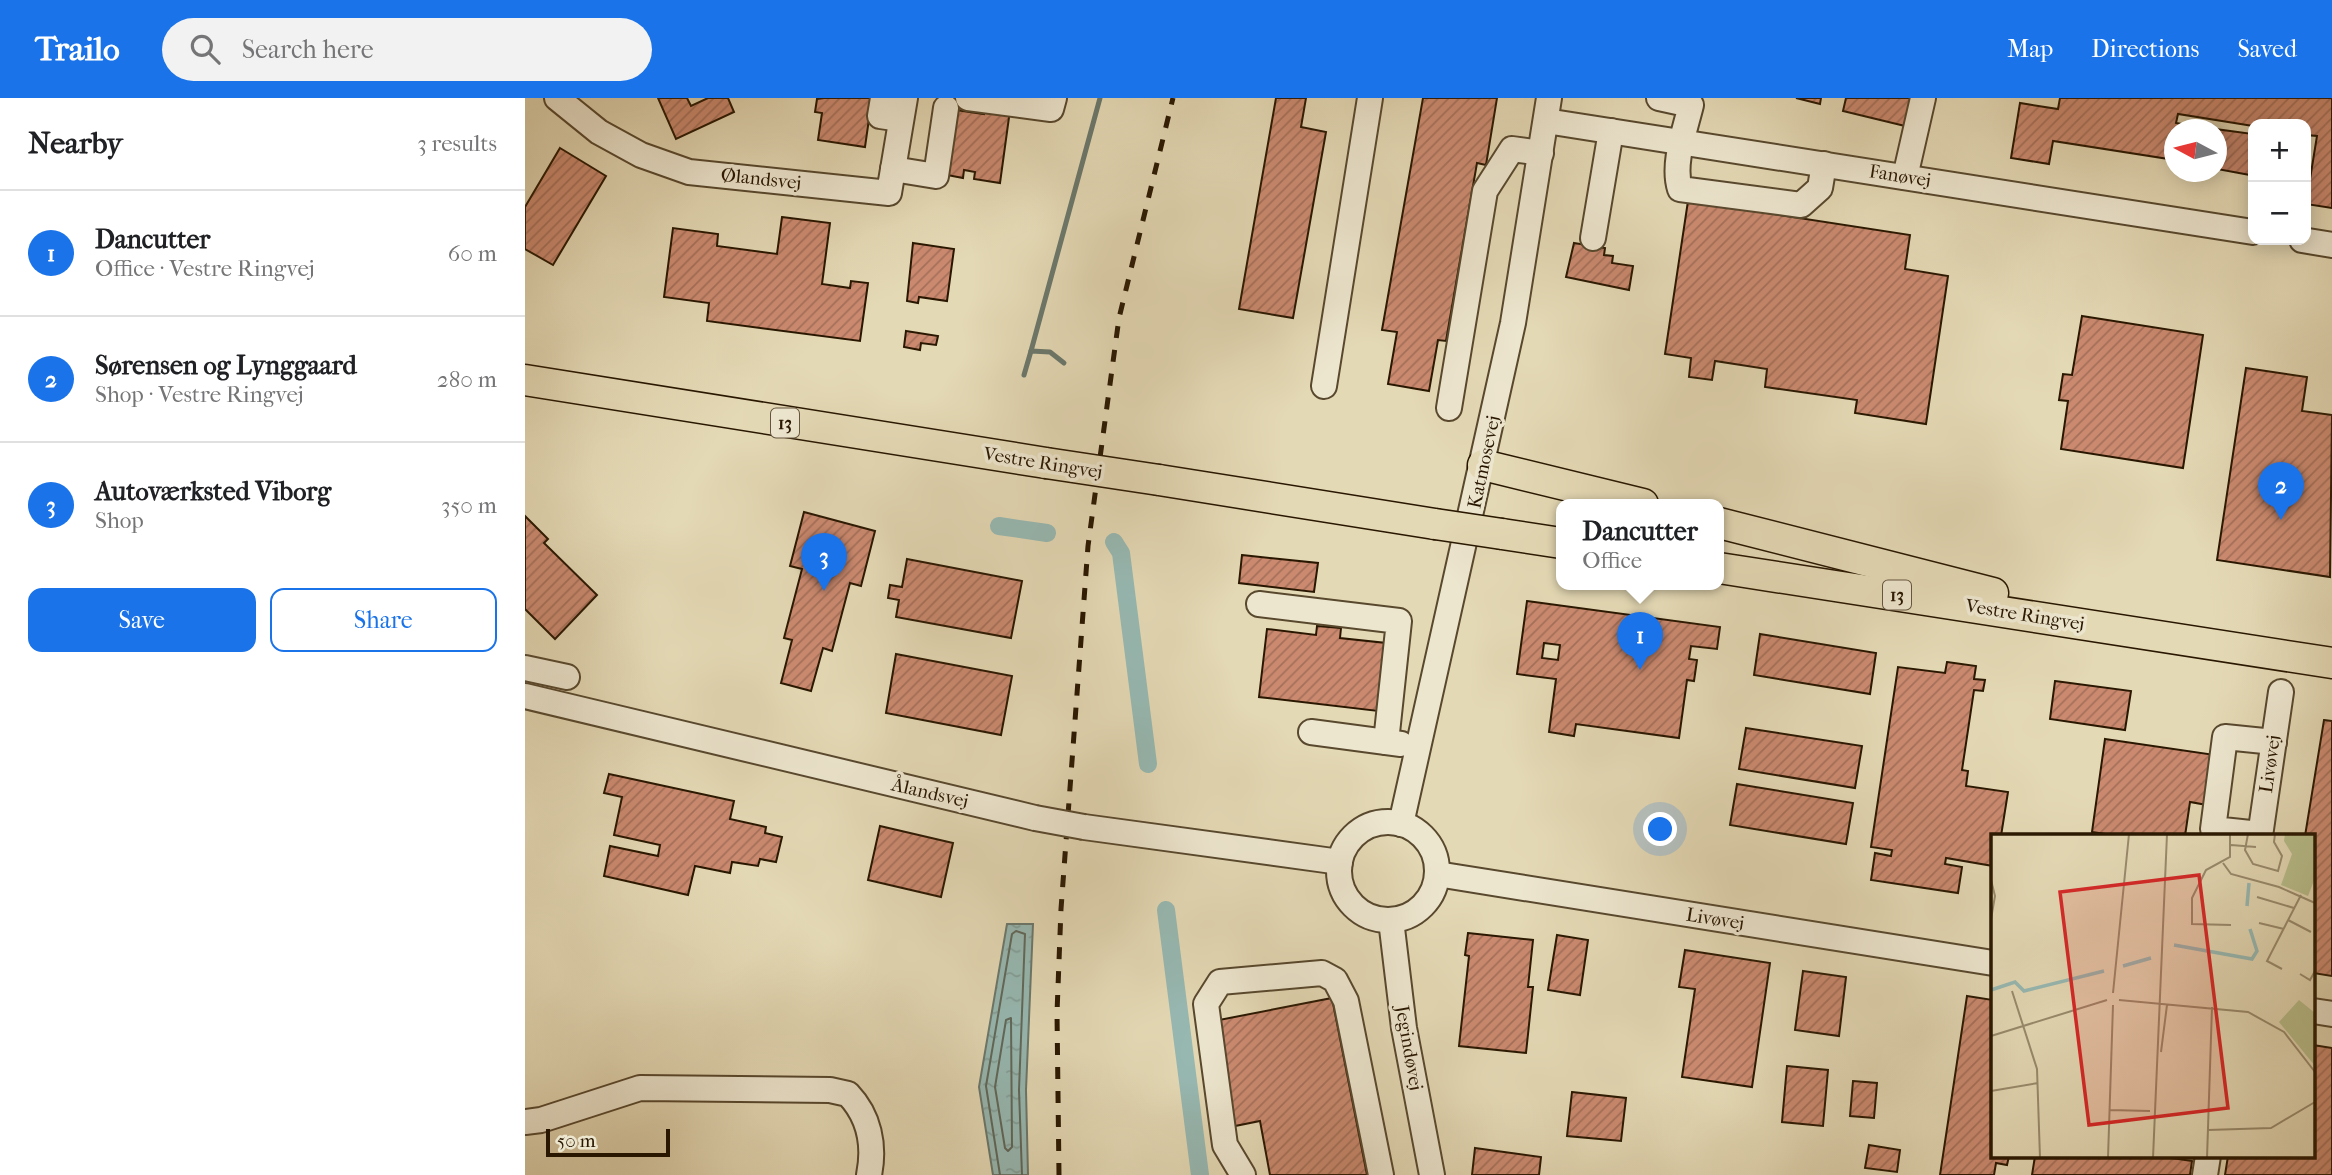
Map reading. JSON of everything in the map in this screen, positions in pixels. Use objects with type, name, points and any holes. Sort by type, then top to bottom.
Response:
[{"type":"main road","name":"Vestre Ringvej","points":[[525,380],[1556,542]]},
{"type":"main road","points":[[1483,465],[1622,499]]},
{"type":"main road","points":[[1724,524],[2029,602],[2075,623]]},
{"type":"main road","name":"Vestre Ringvej","points":[[1724,569],[2332,663]]},
{"type":"street","name":"Ølandsvej","points":[[557,98],[599,132],[641,155],[689,172],[889,193],[903,108]]},
{"type":"street","points":[[883,98],[880,116],[903,108]]},
{"type":"street","points":[[893,169],[936,176],[957,103],[1051,109],[1054,98]]},
{"type":"street","points":[[1324,386],[1370,98]]},
{"type":"street","points":[[1659,98],[1691,105],[1682,142],[1677,181],[1680,189],[1801,205],[1820,188],[1824,164]]},
{"type":"street","points":[[1906,177],[1923,98]]},
{"type":"street","name":"Fanøvej","points":[[1548,109],[1611,131],[2248,231]]},
{"type":"street","name":"Katmosevej","points":[[1401,824],[1513,323],[1548,109]]},
{"type":"street","points":[[1593,238],[1611,131]]},
{"type":"street","points":[[1449,408],[1485,191],[1512,149],[1541,153]]},
{"type":"street","points":[[2311,241],[2332,244]]},
{"type":"street","points":[[1259,604],[1399,621],[1386,742]]},
{"type":"street","points":[[525,668],[567,677]]},
{"type":"street","name":"Livøvej","points":[[2260,834],[2281,692]]},
{"type":"street","name":"Ålandsvej","points":[[525,696],[1035,818],[1340,862]]},
{"type":"street","points":[[1311,732],[1419,746]]},
{"type":"street","points":[[2252,834],[2213,829],[2225,737],[2274,742]]},
{"type":"street","points":[[1385,822],[1401,824],[1416,831],[1428,842],[1435,858],[1437,874],[1434,888],[1422,905],[1405,917],[1391,920],[1363,913],[1352,903],[1340,877],[1340,862],[1346,847],[1356,834],[1370,826],[1385,822]]},
{"type":"street","name":"Livøvej","points":[[1437,874],[1991,962]]},
{"type":"street","name":"Jegindøvej","points":[[1391,920],[1404,1028],[1432,1175]]},
{"type":"street","points":[[1243,1175],[1225,1145],[1206,1004],[1220,982],[1321,973],[1335,981],[1346,1001],[1381,1175]]},
{"type":"street","points":[[525,1122],[541,1120],[640,1088],[830,1090],[848,1094],[867,1120],[870,1142],[869,1175]]},
{"type":"water","points":[[1007,924],[1033,924],[1026,1090],[1028,1175],[993,1175],[979,1087]]},
{"type":"building","points":[[658,98],[687,98],[691,106],[708,98],[728,98],[734,112],[676,139]]},
{"type":"building","points":[[872,98],[865,147],[818,140],[822,113],[815,112],[817,99]]},
{"type":"building","points":[[1276,98],[1306,98],[1301,127],[1326,132],[1293,318],[1239,309]]},
{"type":"building","points":[[1423,98],[1497,98],[1486,165],[1477,163],[1446,341],[1438,340],[1429,391],[1388,384],[1397,332],[1382,330]]},
{"type":"building","points":[[1796,98],[1821,98],[1820,104]]},
{"type":"building","points":[[1846,98],[1911,98],[1905,126],[1843,111]]},
{"type":"building","points":[[2060,98],[2332,98],[2332,208],[2311,205],[2311,173],[2317,136],[2311,135],[2311,119],[2248,119],[2248,125],[2227,122],[2227,119],[2178,114],[2177,119],[2164,119],[2164,158],[2053,141],[2049,164],[2011,158],[2020,103],[2058,109]]},
{"type":"building","points":[[985,107],[1010,110],[1000,183],[974,179],[975,172],[964,170],[963,178],[947,175],[956,110],[984,114]]},
{"type":"building","points":[[2227,131],[2248,133],[2248,175],[2227,171]]},
{"type":"building","points":[[560,148],[606,176],[553,265],[525,249],[525,207]]},
{"type":"building","points":[[1688,201],[1910,235],[1905,269],[1948,276],[1926,424],[1855,413],[1857,400],[1765,387],[1767,369],[1715,361],[1712,380],[1689,377],[1691,358],[1665,354]]},
{"type":"building","points":[[782,217],[830,223],[822,284],[850,288],[851,281],[868,283],[860,341],[707,321],[709,303],[664,297],[673,228],[718,234],[717,246],[777,254]]},
{"type":"building","points":[[913,243],[954,249],[947,301],[919,297],[918,303],[907,301]]},
{"type":"building","points":[[1574,243],[1605,248],[1604,255],[1613,256],[1612,263],[1633,266],[1629,290],[1566,277]]},
{"type":"building","points":[[2082,316],[2203,335],[2183,468],[2061,449],[2068,401],[2059,400],[2063,374],[2072,375]]},
{"type":"building","points":[[906,331],[938,336],[936,345],[921,343],[920,350],[904,347]]},
{"type":"building","points":[[2246,368],[2307,377],[2302,411],[2332,415],[2330,577],[2217,560]]},
{"type":"building","points":[[804,512],[875,531],[861,586],[850,583],[832,651],[823,648],[811,691],[781,683],[792,640],[784,638],[802,569],[790,566]]},
{"type":"building","points":[[525,516],[548,539],[544,543],[597,595],[555,639],[525,609]]},
{"type":"building","points":[[1242,555],[1318,563],[1314,592],[1239,583]]},
{"type":"building","points":[[907,559],[1022,581],[1011,638],[896,617],[899,600],[888,598],[890,585],[902,587]]},
{"type":"building","points":[[1527,601],[1720,627],[1717,649],[1691,646],[1689,659],[1697,660],[1694,681],[1687,680],[1679,738],[1576,724],[1574,736],[1549,732],[1556,679],[1517,674]],"holes":[[[1544,643],[1560,645],[1558,660],[1542,658]]]},
{"type":"building","points":[[1317,626],[1341,628],[1340,638],[1386,643],[1378,711],[1259,697],[1267,629],[1316,635]]},
{"type":"building","points":[[1760,634],[1876,653],[1870,694],[1754,675]]},
{"type":"building","points":[[896,654],[1012,676],[1001,735],[886,713]]},
{"type":"building","points":[[1947,662],[1976,666],[1974,679],[1985,680],[1983,691],[1974,690],[1962,770],[1968,771],[1966,786],[2008,792],[2001,834],[1991,834],[1991,866],[1946,858],[1945,864],[1962,867],[1958,893],[1871,880],[1875,853],[1891,856],[1892,850],[1871,847],[1898,667],[1945,673]]},
{"type":"building","points":[[2055,681],[2131,691],[2125,730],[2050,719]]},
{"type":"building","points":[[2324,720],[2332,721],[2332,976],[2315,973],[2315,834],[2305,834]]},
{"type":"building","points":[[1746,728],[1862,746],[1855,788],[1739,769]]},
{"type":"building","points":[[2105,739],[2215,755],[2207,805],[2190,802],[2185,834],[2092,832]]},
{"type":"building","points":[[609,774],[734,801],[730,819],[766,827],[765,833],[782,837],[776,862],[760,859],[758,866],[732,862],[730,873],[695,866],[688,895],[604,876],[610,846],[658,856],[660,845],[614,835],[622,797],[604,793]]},
{"type":"building","points":[[1737,784],[1853,803],[1846,844],[1730,825]]},
{"type":"building","points":[[880,826],[953,843],[941,897],[868,880]]},
{"type":"building","points":[[1468,933],[1533,940],[1528,987],[1533,987],[1526,1053],[1459,1046],[1469,956],[1465,955]]},
{"type":"building","points":[[1557,935],[1588,940],[1580,995],[1548,990]]},
{"type":"building","points":[[1685,950],[1770,963],[1752,1087],[1682,1077],[1695,989],[1679,987]]},
{"type":"building","points":[[1803,971],[1846,977],[1839,1036],[1795,1030]]},
{"type":"building","points":[[1967,996],[1991,1000],[1991,1158],[2009,1158],[2007,1165],[1996,1163],[1994,1175],[1940,1175]]},
{"type":"building","points":[[1332,998],[1367,1175],[1270,1175],[1260,1121],[1235,1126],[1214,1021]]},
{"type":"building","points":[[2315,1045],[2332,1048],[2332,1175],[2225,1175],[2228,1158],[2315,1158]]},
{"type":"building","points":[[1787,1066],[1828,1070],[1823,1126],[1782,1122]]},
{"type":"building","points":[[1853,1081],[1877,1083],[1874,1118],[1850,1116]]},
{"type":"building","points":[[1572,1092],[1626,1098],[1621,1141],[1567,1136]]},
{"type":"building","points":[[1869,1145],[1900,1150],[1897,1172],[1865,1168]]},
{"type":"building","points":[[1475,1148],[1541,1157],[1539,1175],[1472,1175]]},
{"type":"building","points":[[2035,1158],[2172,1158],[2192,1161],[2190,1175],[2032,1175]]},
{"type":"waterway","points":[[1031,351],[1100,98]]},
{"type":"waterway","points":[[1024,375],[1031,351],[1050,352],[1064,363]]},
{"type":"waterway","points":[[999,526],[1047,533]]},
{"type":"waterway","points":[[1114,542],[1121,553],[1148,764]]},
{"type":"waterway","points":[[1166,910],[1200,1175]]},
{"type":"railway","points":[[1059,1175],[1057,1013],[1061,909],[1088,546],[1119,318],[1173,98]]},
{"type":"place","name":"Sørensen og Lynggaard","points":[[2281,520]]},
{"type":"place","name":"Autoværksted Viborg","points":[[824,591]]},
{"type":"place","name":"Dancutter","points":[[1640,670]]}]
